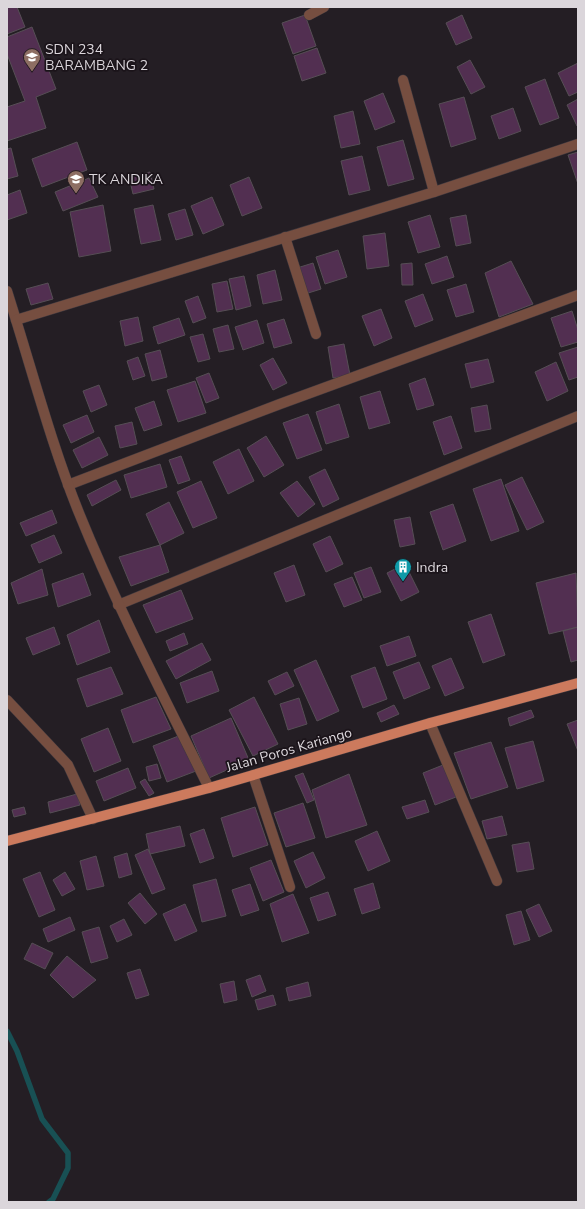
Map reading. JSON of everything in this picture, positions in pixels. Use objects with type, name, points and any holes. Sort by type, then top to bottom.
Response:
[{"type":"main road","name":"Jalan Poros Kariango","points":[[7,841],[209,788],[430,723],[578,682]]},
{"type":"street","points":[[309,15],[324,7]]},
{"type":"street","points":[[403,80],[434,192]]},
{"type":"street","points":[[16,320],[434,192],[578,144]]},
{"type":"street","points":[[285,237],[316,334]]},
{"type":"street","points":[[7,291],[68,485],[118,604],[209,788]]},
{"type":"street","points":[[68,485],[578,295]]},
{"type":"street","points":[[118,604],[578,416]]},
{"type":"street","points":[[7,700],[68,765],[93,819]]},
{"type":"street","points":[[430,723],[497,881]]},
{"type":"street","points":[[253,775],[290,887]]},
{"type":"building","name":"SDN 234 BARAMBANG 2","points":[[7,7],[17,7],[25,27],[7,34]]},
{"type":"building","points":[[305,15],[316,46],[293,54],[282,23]]},
{"type":"building","points":[[462,15],[472,38],[456,45],[446,23]]},
{"type":"building","name":"SDN 234 BARAMBANG 2","points":[[32,27],[56,89],[36,97],[46,128],[7,141],[7,107],[25,101],[7,54],[7,37]]},
{"type":"building","points":[[317,48],[326,73],[302,81],[294,56]]},
{"type":"building","points":[[470,60],[485,87],[471,94],[457,67]]},
{"type":"building","points":[[578,63],[578,92],[569,96],[558,73]]},
{"type":"building","points":[[545,79],[559,118],[540,125],[525,87]]},
{"type":"building","points":[[383,93],[395,122],[375,130],[364,101]]},
{"type":"building","points":[[464,97],[476,139],[451,147],[439,104]]},
{"type":"building","points":[[578,99],[578,126],[577,126],[567,105]]},
{"type":"building","points":[[513,108],[521,131],[499,139],[491,116]]},
{"type":"building","points":[[353,111],[360,144],[341,148],[334,116]]},
{"type":"building","points":[[403,140],[414,179],[388,186],[377,147]]},
{"type":"building","points":[[77,142],[87,170],[42,187],[32,159]]},
{"type":"building","points":[[11,148],[18,176],[7,179],[7,149]]},
{"type":"building","points":[[578,152],[578,184],[568,155]]},
{"type":"building","points":[[362,156],[370,190],[349,195],[341,161]]},
{"type":"building","points":[[150,172],[154,189],[133,194],[129,177]]},
{"type":"building","points":[[249,177],[262,208],[242,216],[230,185]]},
{"type":"building","name":"TK ANDIKA","points":[[89,178],[98,197],[63,211],[55,192]]},
{"type":"building","points":[[20,190],[27,213],[7,220],[7,195]]},
{"type":"building","points":[[212,197],[224,225],[203,234],[191,206]]},
{"type":"building","points":[[103,205],[111,251],[79,257],[70,212]]},
{"type":"building","points":[[153,205],[161,240],[141,244],[134,209]]},
{"type":"building","points":[[185,209],[193,235],[176,240],[168,214]]},
{"type":"building","points":[[430,215],[440,247],[418,253],[408,222]]},
{"type":"building","points":[[466,215],[471,243],[456,246],[450,218]]},
{"type":"building","points":[[385,233],[389,266],[367,269],[363,236]]},
{"type":"building","points":[[338,250],[347,277],[325,284],[316,257]]},
{"type":"building","points":[[447,256],[454,277],[432,284],[425,264]]},
{"type":"building","points":[[511,261],[533,304],[499,317],[485,273]]},
{"type":"building","points":[[313,263],[321,289],[305,294],[297,268]]},
{"type":"building","points":[[412,263],[413,285],[402,285],[401,264]]},
{"type":"building","points":[[275,270],[282,300],[263,304],[257,275]]},
{"type":"building","points":[[244,276],[251,306],[236,310],[229,279]]},
{"type":"building","points":[[227,281],[233,309],[217,312],[212,284]]},
{"type":"building","points":[[48,283],[53,299],[31,305],[26,289]]},
{"type":"building","points":[[466,284],[474,312],[456,317],[447,290]]},
{"type":"building","points":[[423,294],[433,320],[415,327],[405,301]]},
{"type":"building","points":[[198,296],[206,318],[193,323],[185,301]]},
{"type":"building","points":[[381,309],[392,338],[374,346],[362,316]]},
{"type":"building","points":[[572,311],[578,330],[578,342],[561,347],[551,318]]},
{"type":"building","points":[[138,317],[143,341],[125,346],[120,321]]},
{"type":"building","points":[[179,318],[185,335],[158,344],[153,327]]},
{"type":"building","points":[[284,319],[292,343],[274,348],[267,324]]},
{"type":"building","points":[[257,320],[264,343],[243,350],[235,327]]},
{"type":"building","points":[[228,325],[234,349],[219,352],[213,329]]},
{"type":"building","points":[[203,334],[210,359],[198,362],[190,337]]},
{"type":"building","points":[[344,344],[350,375],[333,378],[328,347]]},
{"type":"building","points":[[578,347],[578,377],[569,380],[559,353]]},
{"type":"building","points":[[160,350],[167,377],[152,381],[145,354]]},
{"type":"building","points":[[138,357],[145,376],[133,380],[127,361]]},
{"type":"building","points":[[273,358],[287,383],[273,390],[260,365]]},
{"type":"building","points":[[488,359],[494,382],[471,388],[465,364]]},
{"type":"building","points":[[556,362],[568,391],[547,401],[535,372]]},
{"type":"building","points":[[209,373],[219,398],[206,403],[196,378]]},
{"type":"building","points":[[425,378],[434,405],[417,410],[409,384]]},
{"type":"building","points":[[195,381],[206,413],[178,422],[167,390]]},
{"type":"building","points":[[99,385],[107,405],[91,412],[83,391]]},
{"type":"building","points":[[380,391],[390,423],[369,429],[360,397]]},
{"type":"building","points":[[154,401],[162,425],[144,431],[135,408]]},
{"type":"building","points":[[339,404],[349,437],[326,444],[316,412]]},
{"type":"building","points":[[487,405],[491,429],[475,432],[471,408]]},
{"type":"building","points":[[308,414],[322,450],[297,459],[283,423]]},
{"type":"building","points":[[87,415],[94,432],[71,443],[63,425]]},
{"type":"building","points":[[451,416],[462,448],[444,455],[433,422]]},
{"type":"building","points":[[132,422],[137,444],[120,448],[115,426]]},
{"type":"building","points":[[266,436],[284,465],[264,477],[247,448]]},
{"type":"building","points":[[99,437],[108,455],[82,468],[73,450]]},
{"type":"building","points":[[239,449],[254,481],[228,494],[213,462]]},
{"type":"building","points":[[181,456],[190,480],[178,484],[169,460]]},
{"type":"building","points":[[160,464],[167,487],[131,498],[124,475]]},
{"type":"building","points":[[325,469],[339,499],[323,507],[309,477]]},
{"type":"building","points":[[522,477],[544,522],[527,530],[505,485]]},
{"type":"building","points":[[501,479],[519,531],[491,541],[473,489]]},
{"type":"building","points":[[116,480],[121,490],[92,506],[87,495]]},
{"type":"building","points":[[201,481],[217,518],[193,528],[177,492]]},
{"type":"building","points":[[297,481],[315,504],[298,517],[280,493]]},
{"type":"building","points":[[169,502],[184,533],[160,545],[146,514]]},
{"type":"building","points":[[453,504],[466,541],[443,550],[430,512]]},
{"type":"building","points":[[52,510],[57,523],[26,536],[20,523]]},
{"type":"building","points":[[410,517],[415,544],[400,547],[394,520]]},
{"type":"building","points":[[54,535],[62,553],[39,563],[31,545]]},
{"type":"building","points":[[330,536],[343,564],[326,572],[313,544]]},
{"type":"building","points":[[160,545],[169,572],[131,586],[119,557]]},
{"type":"building","name":"Indra","points":[[405,564],[419,592],[401,601],[387,573]]},
{"type":"building","points":[[294,565],[305,595],[286,602],[274,573]]},
{"type":"building","points":[[371,567],[381,592],[364,598],[354,573]]},
{"type":"building","points":[[42,569],[48,595],[18,604],[11,583]]},
{"type":"building","points":[[83,573],[91,595],[58,607],[52,584]]},
{"type":"building","points":[[576,573],[578,627],[549,634],[536,583]]},
{"type":"building","points":[[352,577],[362,600],[344,607],[334,584]]},
{"type":"building","points":[[181,590],[193,619],[156,633],[143,605]]},
{"type":"building","points":[[491,614],[505,655],[483,663],[468,622]]},
{"type":"building","points":[[99,620],[110,652],[77,665],[67,635]]},
{"type":"building","points":[[54,627],[60,644],[33,655],[26,638]]},
{"type":"building","points":[[578,627],[578,660],[571,662],[563,631]]},
{"type":"building","points":[[184,633],[188,644],[170,651],[166,641]]},
{"type":"building","points":[[409,636],[416,656],[387,666],[380,646]]},
{"type":"building","points":[[202,643],[211,660],[176,679],[166,661]]},
{"type":"building","points":[[451,658],[464,688],[445,696],[432,666]]},
{"type":"building","points":[[316,660],[339,711],[317,721],[294,670]]},
{"type":"building","points":[[419,662],[430,688],[404,699],[393,672]]},
{"type":"building","points":[[111,667],[123,694],[87,707],[77,679]]},
{"type":"building","points":[[375,667],[387,699],[363,708],[351,676]]},
{"type":"building","points":[[212,671],[219,691],[187,703],[180,683]]},
{"type":"building","points":[[287,672],[294,686],[275,695],[268,681]]},
{"type":"building","points":[[156,697],[171,729],[133,743],[121,710]]},
{"type":"building","points":[[254,697],[278,744],[253,756],[229,710]]},
{"type":"building","points":[[299,698],[307,724],[288,730],[280,704]]},
{"type":"building","points":[[394,705],[399,714],[381,722],[377,713]]},
{"type":"building","points":[[531,710],[534,717],[510,726],[508,718]]},
{"type":"building","points":[[231,718],[249,760],[209,778],[191,736]]},
{"type":"building","points":[[578,720],[578,751],[567,724]]},
{"type":"building","points":[[108,728],[121,761],[94,772],[81,739]]},
{"type":"building","points":[[181,735],[196,771],[167,782],[153,746]]},
{"type":"building","points":[[533,741],[544,781],[517,789],[505,748]]},
{"type":"building","points":[[491,742],[508,787],[471,799],[454,753]]},
{"type":"building","points":[[157,764],[161,778],[149,781],[146,767]]},
{"type":"building","points":[[443,765],[456,797],[435,805],[423,773]]},
{"type":"building","points":[[128,768],[136,788],[104,801],[96,781]]},
{"type":"building","points":[[303,773],[314,800],[307,803],[295,776]]},
{"type":"building","points":[[349,774],[367,825],[326,838],[312,790]]},
{"type":"building","points":[[145,779],[154,793],[149,796],[140,782]]},
{"type":"building","points":[[77,794],[80,805],[50,813],[48,802]]},
{"type":"building","points":[[425,800],[429,812],[407,819],[402,807]]},
{"type":"building","points":[[303,803],[315,838],[286,847],[274,813]]},
{"type":"building","points":[[24,807],[26,814],[14,817],[12,810]]},
{"type":"building","points":[[255,807],[268,845],[233,857],[221,818]]},
{"type":"building","points":[[502,816],[507,835],[487,839],[482,821]]},
{"type":"building","points":[[180,826],[185,846],[150,854],[146,834]]},
{"type":"building","points":[[204,829],[214,858],[200,863],[190,834]]},
{"type":"building","points":[[377,831],[390,861],[368,871],[355,841]]},
{"type":"building","points":[[529,842],[534,869],[517,872],[512,845]]},
{"type":"building","points":[[148,849],[165,889],[152,894],[135,855]]},
{"type":"building","points":[[313,852],[325,878],[306,888],[294,861]]},
{"type":"building","points":[[127,853],[132,874],[119,878],[114,857]]},
{"type":"building","points":[[96,856],[104,886],[87,890],[80,861]]},
{"type":"building","points":[[271,860],[284,892],[263,901],[250,868]]},
{"type":"building","points":[[40,872],[55,910],[39,917],[23,879]]},
{"type":"building","points":[[65,872],[75,889],[62,896],[53,880]]},
{"type":"building","points":[[216,879],[226,916],[202,922],[193,885]]},
{"type":"building","points":[[373,883],[380,908],[362,914],[354,889]]},
{"type":"building","points":[[250,884],[259,910],[241,916],[232,890]]},
{"type":"building","points":[[328,892],[336,915],[318,921],[310,898]]},
{"type":"building","points":[[140,893],[157,914],[145,924],[128,903]]},
{"type":"building","points":[[293,894],[309,933],[282,942],[270,904]]},
{"type":"building","points":[[185,904],[197,931],[175,941],[163,914]]},
{"type":"building","points":[[539,904],[552,931],[539,937],[526,910]]},
{"type":"building","points":[[521,911],[530,940],[514,945],[506,915]]},
{"type":"building","points":[[70,917],[75,930],[48,942],[43,929]]},
{"type":"building","points":[[124,919],[132,935],[117,942],[110,926]]},
{"type":"building","points":[[99,927],[108,958],[91,963],[82,932]]},
{"type":"building","points":[[32,943],[53,953],[45,969],[24,959]]},
{"type":"building","points":[[67,956],[96,980],[73,998],[50,975]]},
{"type":"building","points":[[140,969],[149,995],[136,999],[127,973]]},
{"type":"building","points":[[260,975],[266,991],[252,997],[246,980]]},
{"type":"building","points":[[234,981],[237,1000],[224,1003],[220,984]]},
{"type":"building","points":[[308,982],[311,996],[289,1001],[286,988]]},
{"type":"building","points":[[273,995],[276,1005],[258,1010],[255,1000]]},
{"type":"waterway","points":[[7,1031],[17,1051],[42,1119],[68,1153],[68,1168],[53,1199],[49,1202]]},
{"type":"place","name":"SDN 234 BARAMBANG 2","points":[[32,72]]},
{"type":"place","name":"TK ANDIKA","points":[[76,194]]},
{"type":"place","name":"Indra","points":[[403,582]]}]
